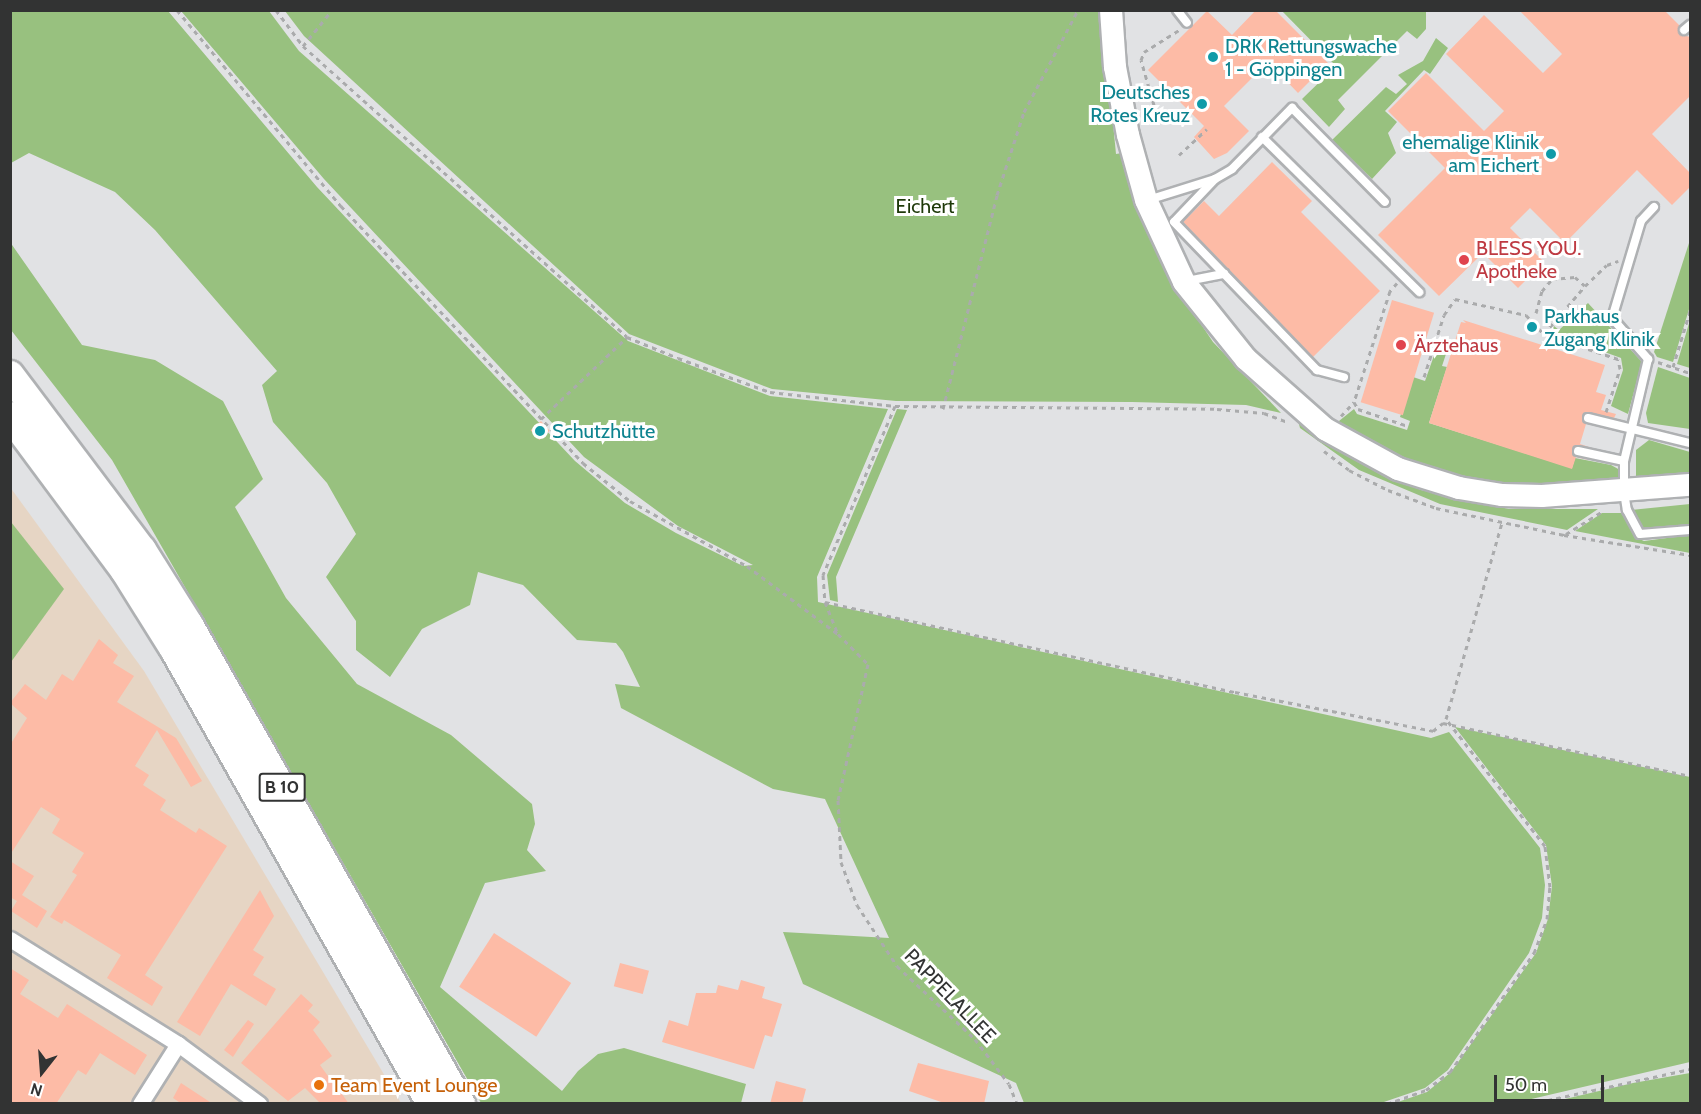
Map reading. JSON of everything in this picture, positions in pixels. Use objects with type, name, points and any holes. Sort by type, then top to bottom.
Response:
[{"type":"highway","name":"B 10","points":[[10,375],[142,550],[189,625],[461,1104]]},
{"type":"highway","name":"B 10","points":[[10,416],[125,571],[174,649],[431,1104]]},
{"type":"street","points":[[1111,10],[1120,96],[1146,200],[1184,282],[1246,359],[1325,429],[1371,457],[1429,480],[1502,495],[1625,501],[1690,485]]},
{"type":"street","points":[[10,939],[178,1044],[259,1104]]},
{"type":"street","points":[[140,1104],[178,1044]]},
{"type":"lane","points":[[1177,11],[1187,23]]},
{"type":"lane","points":[[1146,200],[1215,179],[1232,169],[1292,108],[1386,202]]},
{"type":"lane","points":[[1262,137],[1419,292]]},
{"type":"lane","points":[[1215,179],[1174,222],[1317,370],[1344,377]]},
{"type":"lane","points":[[1654,207],[1641,221],[1627,258],[1612,318],[1648,359],[1633,431],[1624,461],[1625,501],[1640,534],[1690,530]]},
{"type":"lane","points":[[1184,282],[1224,274]]},
{"type":"lane","points":[[1588,418],[1633,431],[1690,443]]},
{"type":"lane","points":[[1578,451],[1624,461]]},
{"type":"path","points":[[177,10],[341,206],[583,463],[630,501],[747,566],[838,634]]},
{"type":"path","points":[[276,10],[303,46],[627,337],[770,392],[943,409],[1218,409],[1264,413],[1287,422]]},
{"type":"path","points":[[303,46],[332,10]]},
{"type":"path","points":[[943,409],[997,195],[1024,112],[1078,10]]},
{"type":"path","points":[[1154,105],[1153,93],[1141,60],[1144,52],[1187,23]]},
{"type":"path","points":[[1120,96],[1153,93],[1162,84]]},
{"type":"path","points":[[1179,155],[1207,129]]},
{"type":"path","points":[[1544,334],[1585,286],[1607,265],[1627,258]]},
{"type":"path","points":[[1345,412],[1354,402],[1390,291],[1403,276]]},
{"type":"path","points":[[1536,313],[1542,291],[1552,279],[1575,277],[1585,286]]},
{"type":"path","points":[[1424,377],[1444,315],[1455,299],[1526,315],[1544,334],[1618,359],[1620,369],[1605,414]]},
{"type":"path","points":[[1673,367],[1690,311]]},
{"type":"path","points":[[541,419],[627,337]]},
{"type":"path","points":[[1435,344],[1451,349]]},
{"type":"path","points":[[1648,359],[1690,373]]},
{"type":"path","points":[[1354,402],[1358,409],[1405,424]]},
{"type":"path","points":[[838,634],[825,602],[823,575],[895,406]]},
{"type":"path","points":[[1564,535],[1602,511],[1625,501]]},
{"type":"path","points":[[1387,1104],[1426,1090],[1450,1072],[1488,1021],[1534,952],[1547,919],[1550,887],[1545,846],[1446,719],[1502,523]]},
{"type":"path","points":[[825,602],[1433,731],[1443,723],[1690,776]]},
{"type":"path","name":"PAPPELALLEE","points":[[838,634],[868,664],[838,800],[841,862],[857,906],[897,966],[975,1040],[1009,1084],[1017,1104]]},
{"type":"path","points":[[1530,1104],[1690,1069]]},
{"type":"shaded area","points":[[10,487],[144,671],[401,1103],[11,1103]]},
{"type":"green space","points":[[11,11],[168,11],[317,187],[575,461],[625,503],[676,533],[743,566],[753,565],[678,526],[584,457],[324,179],[181,11],[269,11],[299,51],[628,341],[770,396],[888,409],[817,577],[818,602],[1431,738],[1449,732],[1540,848],[1545,885],[1542,918],[1529,953],[1448,1070],[1425,1088],[1381,1103],[1024,1103],[1016,1083],[803,984],[783,932],[889,938],[825,799],[773,789],[621,708],[615,684],[640,687],[623,652],[616,643],[577,640],[523,585],[478,572],[470,605],[422,629],[390,677],[356,650],[356,621],[326,577],[356,534],[327,483],[273,422],[262,385],[277,371],[155,230],[115,192],[29,153],[11,163]]},
{"type":"green space","name":"Eichert","points":[[285,11],[1102,11],[1116,154],[1122,153],[1138,212],[1164,269],[1213,342],[1281,413],[1246,405],[896,401],[772,389],[629,334],[304,36]]},
{"type":"green space","points":[[1282,11],[1426,11],[1426,29],[1417,39],[1407,31],[1338,100],[1345,109],[1329,127],[1302,99],[1336,66]]},
{"type":"green space","points":[[1436,38],[1448,48],[1430,74],[1424,70],[1385,111],[1397,122],[1388,133],[1396,153],[1372,179],[1332,140],[1386,87],[1396,94],[1407,84],[1398,75],[1423,61]]},
{"type":"green space","points":[[10,242],[82,345],[155,360],[223,401],[263,479],[235,507],[286,598],[357,684],[451,735],[532,804],[535,824],[527,850],[546,871],[485,883],[440,987],[562,1091],[578,1071],[598,1054],[624,1048],[746,1084],[741,1103],[481,1103],[112,460],[11,330]]},
{"type":"green space","points":[[1689,243],[1690,306],[1673,362],[1657,357],[1654,352]]},
{"type":"green space","points":[[1588,303],[1642,362],[1628,414],[1611,406],[1623,370],[1621,358],[1552,333],[1554,326],[1559,330]]},
{"type":"green space","points":[[1690,320],[1690,368],[1677,364]]},
{"type":"green space","points":[[1437,347],[1447,351],[1442,366],[1447,367],[1429,423],[1572,468],[1575,458],[1611,465],[1620,470],[1621,478],[1618,482],[1578,485],[1489,483],[1422,469],[1334,425],[1354,409],[1357,414],[1407,430],[1410,421],[1400,417],[1413,377],[1425,381]]},
{"type":"green space","points":[[1658,367],[1690,378],[1690,429],[1648,423],[1646,413]]},
{"type":"green space","points":[[897,409],[907,410],[836,577],[838,602],[830,600],[827,575]]},
{"type":"green space","points":[[1297,417],[1385,475],[1421,490],[1509,509],[1598,509],[1567,530],[1440,504],[1359,470],[1300,428]]},
{"type":"green space","points":[[1649,440],[1690,452],[1690,474],[1636,480],[1636,450]]},
{"type":"green space","points":[[1690,504],[1690,527],[1648,532],[1641,529],[1631,510]]},
{"type":"green space","points":[[1602,513],[1622,513],[1637,538],[1644,541],[1690,535],[1690,553],[1575,531]]},
{"type":"green space","points":[[11,522],[64,589],[10,662]]},
{"type":"green space","points":[[1455,727],[1690,777],[1690,1062],[1514,1103],[1395,1103],[1427,1092],[1451,1072],[1536,953],[1548,919],[1552,886],[1546,845]]},
{"type":"green space","points":[[1690,1073],[1690,1103],[1548,1103],[1633,1083]]},
{"type":"building","name":"DRK Rettungswache 1 - Göppingen","points":[[1256,10],[1275,10],[1328,63],[1298,93],[1268,62],[1224,106],[1249,131],[1227,153],[1214,159],[1194,137],[1204,126],[1148,70],[1207,11],[1232,35]]},
{"type":"building","name":"ehemalige Klinik am Eichert","points":[[1519,10],[1664,10],[1680,26],[1680,34],[1690,37],[1690,96],[1652,134],[1690,173],[1690,187],[1672,205],[1637,170],[1565,243],[1530,208],[1510,228],[1544,262],[1518,288],[1483,253],[1439,296],[1378,235],[1445,168],[1388,111],[1426,73],[1484,131],[1504,111],[1446,54],[1484,15],[1543,73],[1562,54]]},
{"type":"building","points":[[1272,162],[1312,201],[1301,212],[1380,291],[1313,357],[1183,222],[1204,201],[1219,216]]},
{"type":"building","name":"Ärztehaus","points":[[1392,300],[1434,313],[1403,415],[1361,402]]},
{"type":"building","points":[[1463,320],[1605,365],[1596,392],[1606,395],[1601,410],[1616,414],[1614,418],[1583,414],[1586,424],[1580,444],[1592,448],[1577,445],[1572,452],[1588,460],[1576,457],[1572,469],[1429,423],[1461,322],[1466,323]]},
{"type":"building","name":"Schutzhütte","points":[[541,421],[550,431],[539,440],[531,430]]},
{"type":"building","points":[[99,639],[118,655],[113,663],[134,676],[117,702],[176,738],[202,781],[191,787],[157,730],[135,766],[149,775],[143,785],[166,800],[160,810],[196,833],[199,828],[227,846],[145,975],[163,987],[152,1006],[107,978],[121,955],[64,920],[62,924],[50,917],[77,875],[72,872],[84,853],[52,833],[60,819],[41,807],[10,855],[10,745],[27,718],[10,703],[25,684],[46,700],[62,674],[73,681]]},
{"type":"building","points":[[10,861],[34,876],[22,895],[47,911],[37,928],[11,911],[17,901],[10,897]]},
{"type":"building","points":[[260,890],[274,916],[253,950],[264,957],[253,975],[276,989],[266,1006],[231,984],[200,1036],[177,1022]]},
{"type":"building","points":[[494,933],[571,983],[536,1037],[459,987]]},
{"type":"building","points":[[620,963],[649,971],[643,994],[614,986]]},
{"type":"building","points":[[10,968],[29,980],[20,994],[58,1018],[67,1004],[147,1055],[135,1075],[100,1053],[86,1075],[78,1070],[56,1104],[10,1104]]},
{"type":"building","points":[[741,980],[765,987],[762,998],[782,1004],[772,1037],[765,1035],[754,1069],[662,1042],[669,1020],[688,1026],[696,993],[716,993],[718,985],[738,990]]},
{"type":"building","points":[[301,994],[313,1005],[308,1011],[320,1022],[313,1030],[332,1056],[320,1065],[333,1083],[342,1076],[351,1087],[342,1094],[349,1104],[321,1104],[305,1088],[288,1101],[241,1063]]},
{"type":"building","points":[[248,1020],[254,1024],[233,1057],[224,1050]]},
{"type":"building","points":[[918,1063],[989,1081],[984,1104],[947,1104],[909,1091]]},
{"type":"building","points":[[776,1081],[806,1089],[802,1104],[770,1104]]},
{"type":"building","points":[[181,1083],[213,1104],[182,1104],[173,1098]]},
{"type":"place","name":"DRK Rettungswache 1 - Göppingen","points":[[1213,57]]},
{"type":"place","name":"Deutsches Rotes Kreuz","points":[[1202,104]]},
{"type":"place","name":"ehemalige Klinik am Eichert","points":[[1551,154]]},
{"type":"place","name":"BLESS YOU. Apotheke","points":[[1464,260]]},
{"type":"place","name":"Parkhaus Zugang Klinik","points":[[1532,327]]},
{"type":"place","name":"Ärztehaus","points":[[1401,345]]},
{"type":"place","name":"Schutzhütte","points":[[540,431]]},
{"type":"place","name":"Team Event Lounge","points":[[319,1085]]}]
